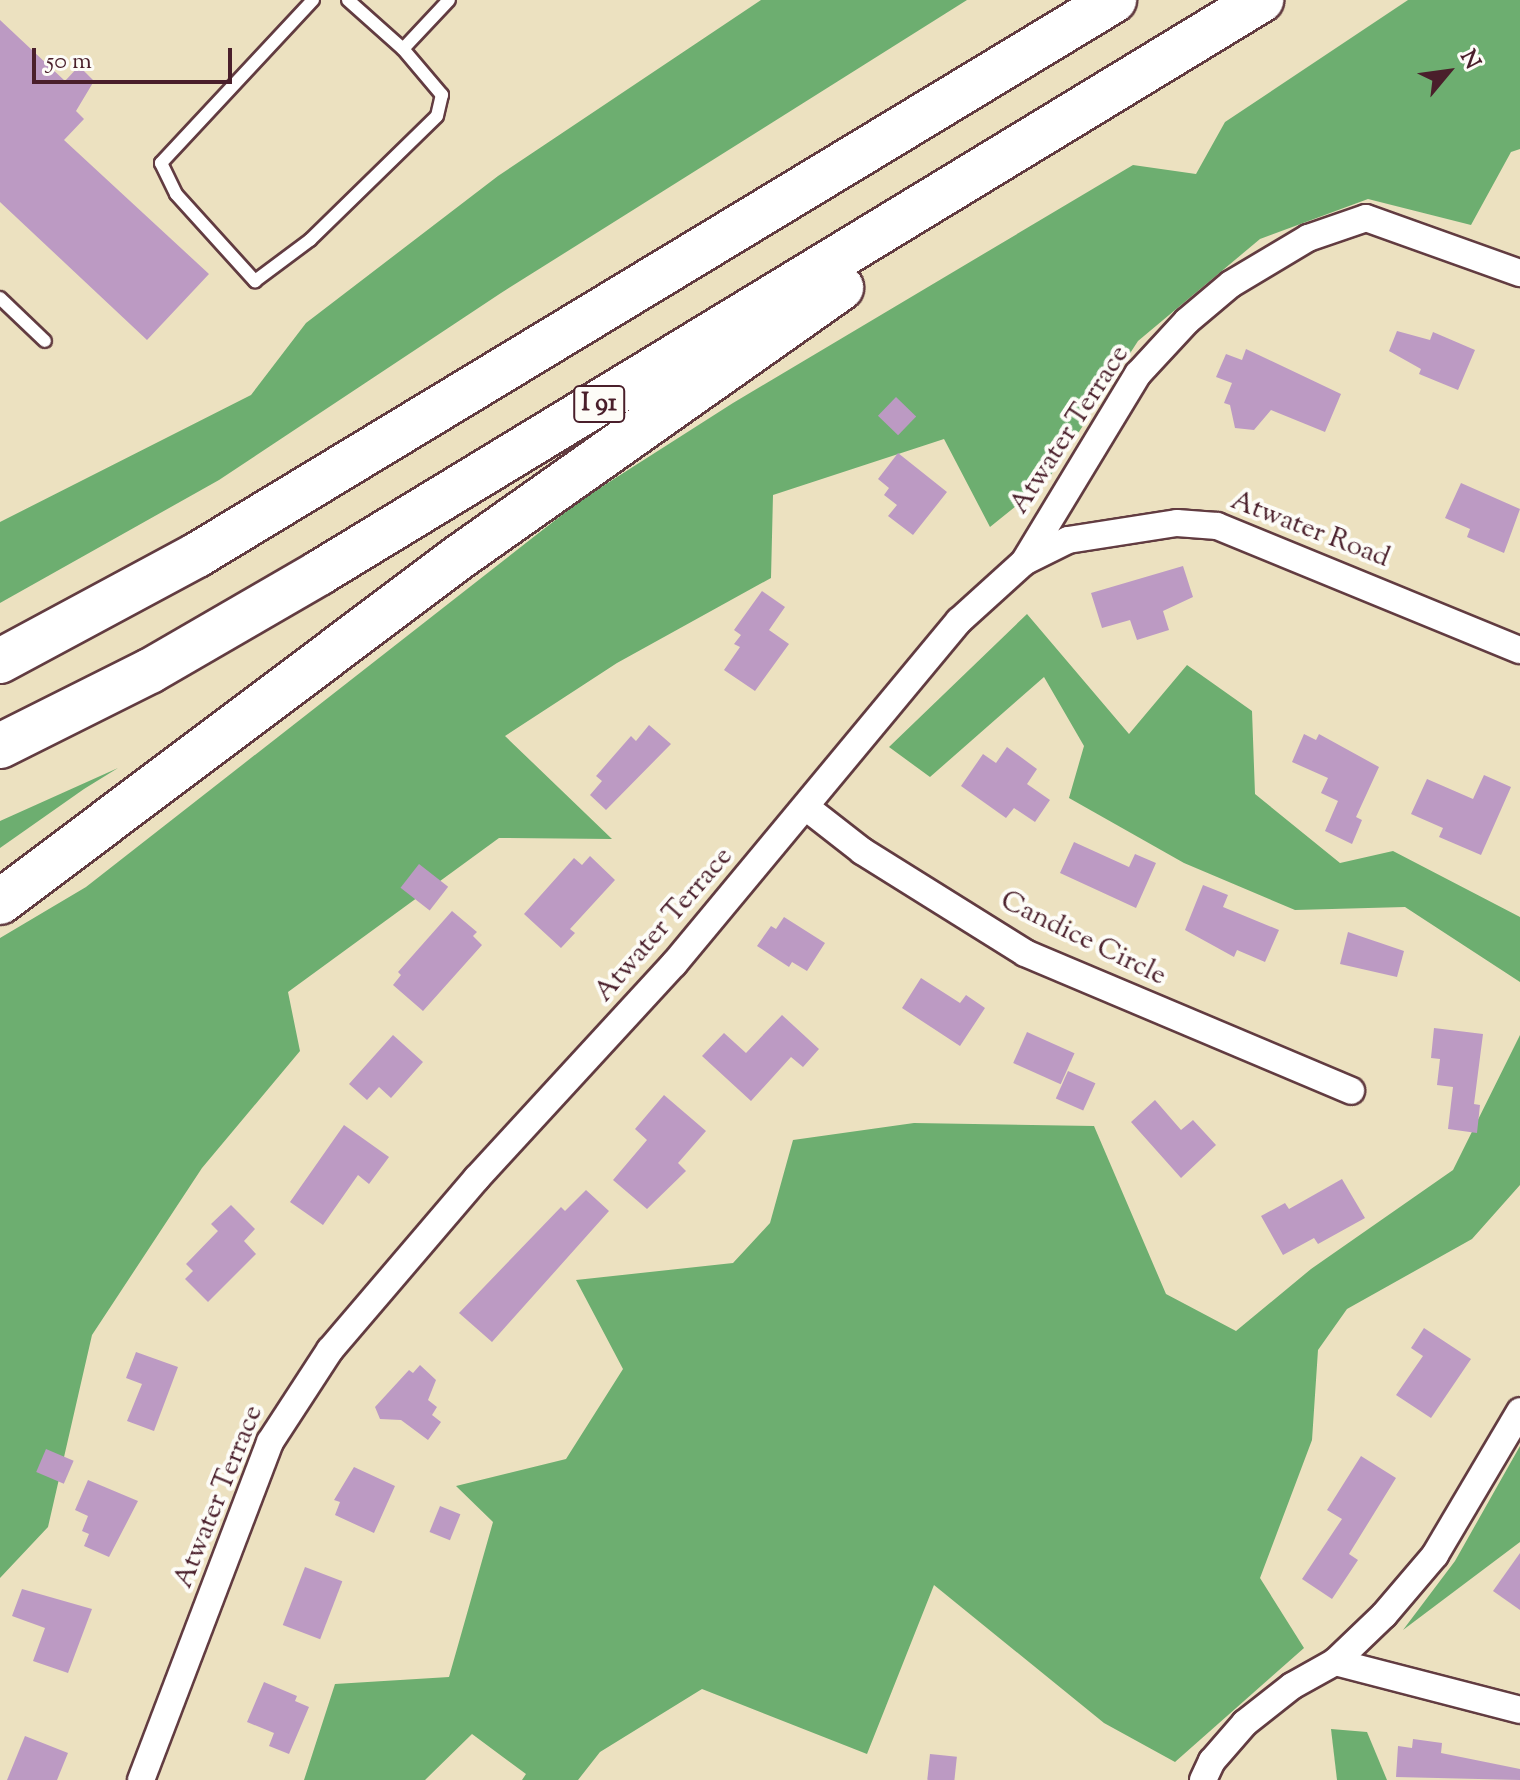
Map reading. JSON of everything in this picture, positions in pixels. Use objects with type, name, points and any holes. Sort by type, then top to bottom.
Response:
[{"type":"highway","points":[[0,661],[221,541],[1114,0]]},
{"type":"highway","name":"I 91","points":[[0,746],[150,671],[295,588],[1261,0]]},
{"type":"highway","points":[[0,902],[492,533],[1189,45]]},
{"type":"street","name":"Atwater Terrace","points":[[141,1780],[270,1442],[290,1406],[330,1350],[477,1178],[674,964],[807,808],[959,621],[1024,562],[1138,374],[1187,321],[1231,284],[1308,238],[1366,218],[1520,273]]},
{"type":"street","name":"Atwater Road","points":[[1024,562],[1068,540],[1177,523],[1217,526],[1520,650]]},
{"type":"street","name":"Candice Circle","points":[[807,808],[862,851],[1025,953],[1351,1091]]},
{"type":"street","points":[[1203,1780],[1212,1761],[1245,1723],[1292,1686],[1335,1662],[1435,1555],[1520,1411]]},
{"type":"street","points":[[1335,1662],[1520,1710]]},
{"type":"lane","points":[[313,0],[161,163],[176,194],[255,281],[310,240],[437,116],[442,95],[433,77],[348,0]]},
{"type":"lane","points":[[403,49],[442,3]]},
{"type":"lane","points":[[0,298],[45,341]]},
{"type":"green space","points":[[761,0],[967,0],[501,293],[219,480],[0,603],[0,522],[251,395],[306,323],[498,176]]},
{"type":"green space","points":[[1408,0],[1520,0],[1520,149],[1511,152],[1471,225],[1368,199],[1260,239],[1138,341],[1047,481],[990,527],[944,439],[773,495],[771,578],[617,663],[505,736],[612,839],[499,838],[288,992],[300,1051],[202,1168],[92,1335],[48,1527],[0,1578],[0,938],[86,887],[581,500],[733,403],[1133,165],[1196,174],[1225,122]]},
{"type":"green space","points":[[1027,614],[1129,734],[1187,665],[1252,711],[1255,794],[1340,863],[1393,851],[1520,917],[1520,982],[1405,907],[1295,910],[1184,863],[1069,798],[1084,746],[1044,677],[930,777],[889,747]]},
{"type":"green space","points":[[118,768],[84,789],[0,848],[0,821]]},
{"type":"green space","points":[[1520,1035],[1520,1185],[1472,1239],[1347,1309],[1318,1350],[1312,1440],[1260,1578],[1304,1648],[1175,1762],[1104,1723],[934,1585],[867,1754],[702,1689],[600,1752],[578,1780],[522,1780],[526,1774],[472,1734],[425,1780],[304,1780],[335,1684],[449,1677],[493,1522],[456,1486],[566,1459],[623,1369],[576,1280],[733,1263],[770,1223],[793,1140],[914,1123],[1094,1126],[1166,1294],[1236,1331],[1311,1269],[1453,1170]]},
{"type":"green space","points":[[1520,1446],[1520,1542],[1403,1630],[1455,1561]]},
{"type":"green space","points":[[1331,1729],[1367,1732],[1387,1780],[1337,1780]]},
{"type":"building","points":[[0,20],[65,81],[79,66],[94,81],[76,111],[84,119],[64,140],[209,274],[147,340],[0,202]]},
{"type":"building","points":[[1397,331],[1430,340],[1433,332],[1475,350],[1458,390],[1419,374],[1421,369],[1389,351]]},
{"type":"building","points":[[1246,349],[1341,394],[1325,432],[1271,410],[1254,430],[1235,428],[1230,405],[1224,403],[1232,383],[1216,377],[1226,354],[1242,360]]},
{"type":"building","points":[[896,397],[916,416],[898,435],[878,416]]},
{"type":"building","points":[[898,453],[947,492],[913,535],[888,516],[897,505],[884,495],[889,488],[878,479]]},
{"type":"building","points":[[1461,483],[1520,509],[1504,553],[1467,537],[1470,529],[1445,518]]},
{"type":"building","points":[[1183,566],[1193,597],[1163,611],[1169,630],[1137,640],[1130,620],[1102,628],[1091,593]]},
{"type":"building","points":[[762,591],[785,607],[769,630],[789,644],[755,691],[724,670],[740,647],[734,644],[741,635],[734,630]]},
{"type":"building","points":[[649,725],[671,744],[606,810],[590,795],[602,781],[596,776],[631,736],[636,741]]},
{"type":"building","points":[[1304,734],[1316,740],[1319,734],[1379,767],[1356,817],[1362,820],[1352,844],[1325,831],[1338,801],[1321,793],[1328,778],[1292,762]]},
{"type":"building","points":[[1007,747],[1037,769],[1027,784],[1050,800],[1035,822],[1014,808],[1006,818],[961,786],[983,754],[996,763]]},
{"type":"building","points":[[1484,775],[1511,787],[1481,855],[1439,837],[1443,828],[1411,814],[1427,779],[1473,799]]},
{"type":"building","points":[[1074,842],[1129,867],[1135,854],[1156,863],[1136,908],[1060,873]]},
{"type":"building","points":[[590,856],[615,880],[570,929],[575,933],[561,948],[524,914],[574,858],[582,865]]},
{"type":"building","points":[[419,864],[448,887],[430,910],[401,888]]},
{"type":"building","points":[[1203,885],[1228,895],[1223,907],[1279,930],[1265,962],[1237,950],[1234,957],[1185,930]]},
{"type":"building","points":[[452,911],[477,932],[473,936],[482,945],[423,1011],[393,985],[401,975],[398,972]]},
{"type":"building","points":[[784,917],[825,943],[807,971],[792,962],[789,967],[757,946],[771,926],[776,929]]},
{"type":"building","points":[[1348,932],[1404,951],[1397,977],[1340,964]]},
{"type":"building","points":[[921,978],[960,1003],[966,995],[985,1008],[960,1046],[902,1008]]},
{"type":"building","points":[[782,1015],[819,1049],[803,1067],[791,1057],[751,1101],[702,1056],[724,1033],[746,1053]]},
{"type":"building","points":[[1434,1028],[1483,1034],[1474,1104],[1480,1105],[1477,1133],[1448,1129],[1453,1087],[1437,1085],[1440,1059],[1431,1058]]},
{"type":"building","points":[[1027,1032],[1075,1053],[1061,1084],[1013,1063]]},
{"type":"building","points":[[393,1035],[423,1062],[391,1098],[379,1087],[367,1100],[349,1084]]},
{"type":"building","points":[[1068,1071],[1095,1083],[1083,1111],[1056,1098]]},
{"type":"building","points":[[664,1095],[706,1131],[678,1163],[686,1171],[647,1209],[613,1180],[647,1140],[635,1129]]},
{"type":"building","points":[[1155,1100],[1181,1130],[1193,1120],[1216,1145],[1181,1178],[1131,1122]]},
{"type":"building","points":[[344,1125],[389,1157],[369,1184],[358,1175],[323,1225],[290,1202]]},
{"type":"building","points":[[1342,1179],[1365,1218],[1318,1244],[1314,1238],[1283,1255],[1261,1216],[1285,1203],[1289,1209]]},
{"type":"building","points":[[586,1190],[609,1211],[492,1342],[459,1313],[561,1207],[565,1211]]},
{"type":"building","points":[[231,1205],[255,1229],[244,1241],[256,1254],[208,1302],[185,1279],[193,1271],[186,1264],[218,1231],[211,1224]]},
{"type":"building","points":[[1424,1328],[1471,1359],[1431,1418],[1396,1395],[1423,1356],[1411,1348]]},
{"type":"building","points":[[136,1352],[178,1367],[154,1431],[127,1421],[142,1384],[126,1378]]},
{"type":"building","points":[[420,1365],[436,1380],[428,1400],[437,1407],[432,1415],[441,1422],[428,1440],[401,1420],[380,1419],[375,1407],[409,1370],[413,1373]]},
{"type":"building","points":[[46,1449],[74,1461],[64,1484],[36,1472]]},
{"type":"building","points":[[1361,1456],[1396,1478],[1349,1554],[1358,1560],[1332,1599],[1302,1579],[1342,1519],[1327,1510]]},
{"type":"building","points":[[354,1467],[395,1486],[374,1533],[335,1515],[340,1502],[334,1500]]},
{"type":"building","points":[[88,1480],[138,1501],[109,1557],[84,1546],[89,1534],[82,1531],[88,1516],[75,1510]]},
{"type":"building","points":[[440,1506],[460,1514],[450,1540],[430,1532]]},
{"type":"building","points":[[1520,1553],[1520,1610],[1493,1591]]},
{"type":"building","points":[[305,1567],[342,1581],[320,1639],[283,1625]]},
{"type":"building","points":[[22,1589],[92,1609],[68,1673],[33,1661],[45,1628],[12,1616]]},
{"type":"building","points":[[264,1682],[297,1696],[295,1701],[309,1707],[289,1754],[269,1746],[274,1733],[247,1722]]},
{"type":"building","points":[[25,1736],[68,1753],[57,1780],[7,1780]]},
{"type":"building","points":[[1413,1739],[1442,1743],[1441,1753],[1520,1769],[1520,1780],[1396,1777],[1398,1746],[1412,1748]]},
{"type":"building","points":[[930,1754],[957,1757],[954,1780],[927,1780]]}]
